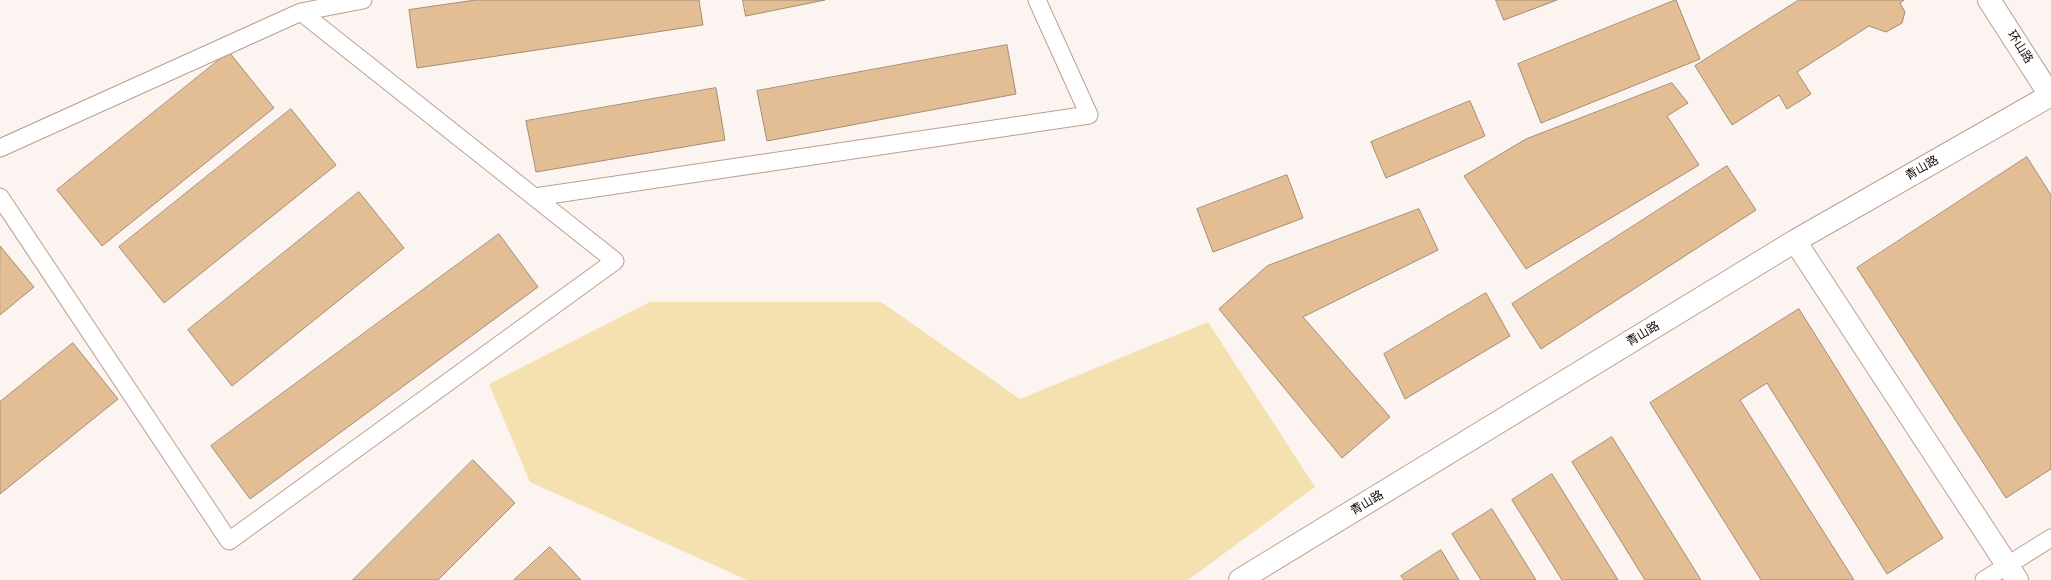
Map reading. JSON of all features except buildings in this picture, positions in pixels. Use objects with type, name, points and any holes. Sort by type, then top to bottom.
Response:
[{"type":"street","name":"环山路","points":[[1989,0],[2051,95]]},
{"type":"street","name":"青山路","points":[[1240,580],[1795,241],[2051,95]]},
{"type":"street","points":[[1795,241],[2012,573]]},
{"type":"lane","points":[[0,148],[301,12],[363,0]]},
{"type":"lane","points":[[535,197],[1089,115],[1037,0]]},
{"type":"lane","points":[[0,197],[229,541],[615,260],[301,12]]},
{"type":"lane","points":[[1984,580],[2012,573],[2051,538]]},
{"type":"shaded area","points":[[650,302],[881,302],[1020,399],[1208,322],[1315,487],[1188,580],[747,580],[530,482],[489,384]]}]
